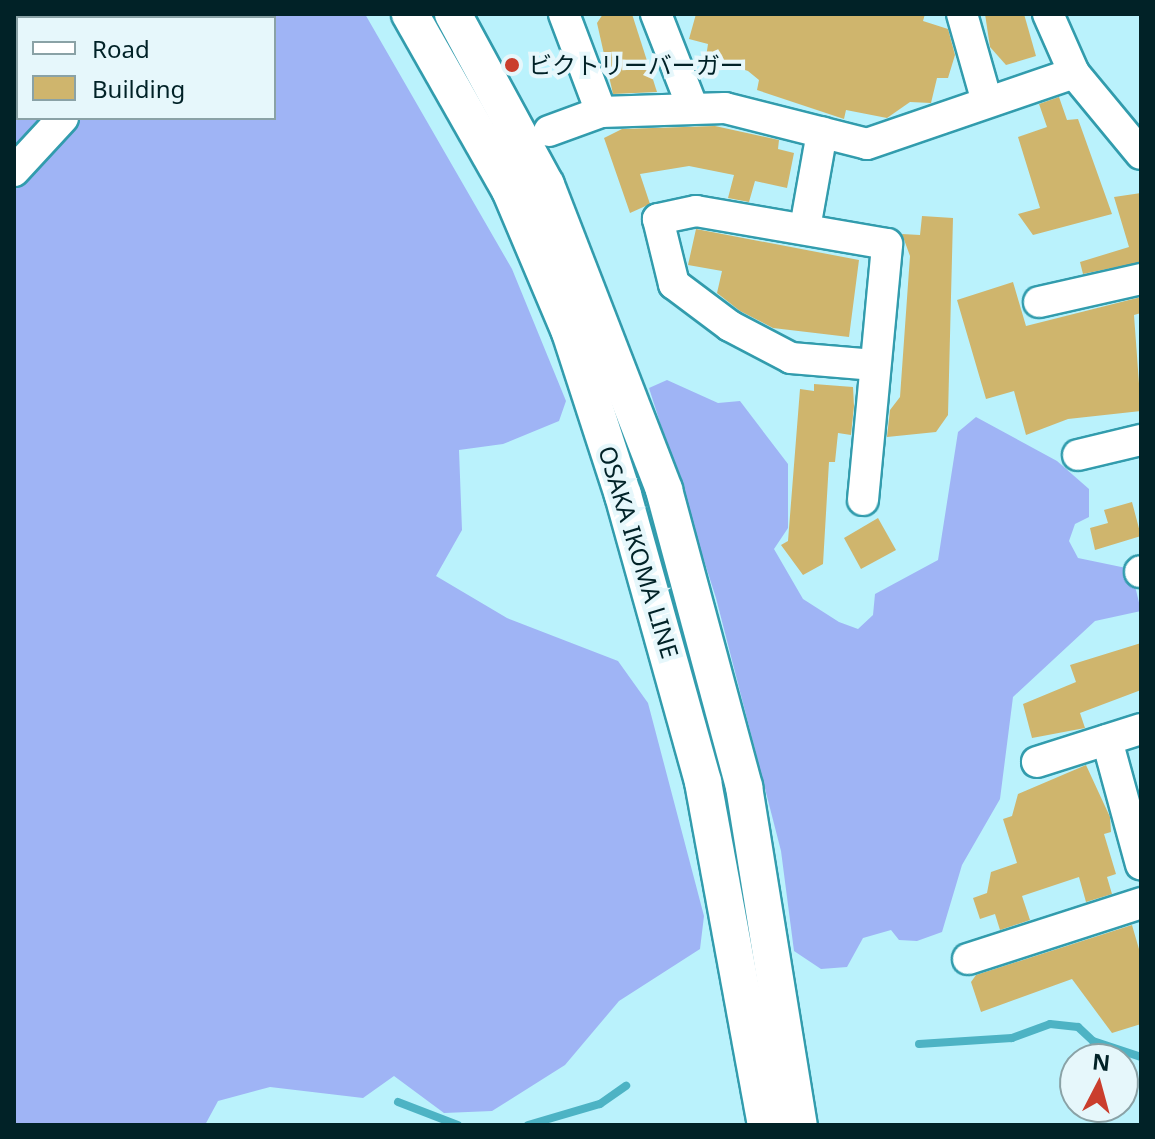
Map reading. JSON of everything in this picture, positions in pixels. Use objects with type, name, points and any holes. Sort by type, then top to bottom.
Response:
[{"type":"main road","name":"OSAKA IKOMA LINE","points":[[410,14],[510,190],[570,332],[623,495],[703,782],[766,1125]]},
{"type":"main road","name":"OSAKA IKOMA LINE","points":[[453,14],[546,185],[664,490],[744,787],[799,1125]]},
{"type":"street","points":[[564,14],[601,112]]},
{"type":"street","points":[[656,14],[692,106]]},
{"type":"street","points":[[962,14],[987,102]]},
{"type":"street","points":[[1048,14],[1074,73],[1141,154]]},
{"type":"street","points":[[549,131],[601,112],[692,106],[867,144],[1074,73]]},
{"type":"street","points":[[14,171],[61,120]]},
{"type":"street","points":[[805,228],[822,133]]},
{"type":"street","points":[[863,500],[887,244],[696,211],[658,219],[674,284],[730,326],[791,358],[875,365]]},
{"type":"street","points":[[1039,302],[1141,279]]},
{"type":"street","points":[[1078,455],[1141,440]]},
{"type":"street","points":[[1037,762],[1141,729]]},
{"type":"street","points":[[1107,740],[1141,864]]},
{"type":"street","points":[[968,959],[1141,903]]},
{"type":"shaded area","points":[[14,14],[365,14],[512,269],[566,401],[559,421],[503,444],[459,450],[462,530],[436,576],[507,618],[618,661],[648,703],[704,916],[700,949],[619,1001],[565,1065],[492,1111],[444,1113],[394,1076],[363,1098],[270,1087],[218,1101],[205,1125],[14,1125]]},
{"type":"shaded area","points":[[667,380],[718,403],[740,401],[788,464],[788,528],[774,549],[803,599],[839,622],[858,629],[873,615],[875,594],[938,560],[958,432],[976,417],[1057,461],[1089,489],[1089,517],[1075,524],[1069,541],[1078,558],[1131,569],[1141,611],[1095,621],[1013,697],[1000,799],[962,865],[942,932],[917,941],[899,940],[891,930],[863,938],[847,967],[821,969],[794,951],[781,851],[716,598],[649,388]]},
{"type":"building","points":[[603,14],[632,14],[657,92],[613,94],[597,23]]},
{"type":"building","points":[[696,14],[925,14],[923,21],[948,29],[955,55],[948,78],[937,78],[931,103],[910,102],[887,118],[846,110],[844,119],[757,90],[759,80],[748,71],[706,57],[708,44],[689,39]]},
{"type":"building","points":[[985,14],[1024,14],[1036,56],[1006,65],[990,47]]},
{"type":"building","points":[[1059,97],[1067,120],[1078,119],[1112,214],[1033,235],[1018,214],[1040,208],[1018,137],[1047,127],[1039,104]]},
{"type":"building","points":[[715,126],[779,140],[778,149],[794,153],[787,188],[755,181],[749,202],[728,198],[734,175],[689,166],[640,174],[650,204],[630,213],[604,138],[622,129]]},
{"type":"building","points":[[1141,193],[1141,262],[1083,274],[1080,262],[1129,247],[1114,197]]},
{"type":"building","points":[[922,216],[953,218],[948,415],[936,432],[887,437],[890,410],[900,397],[910,256],[902,234],[920,235]]},
{"type":"building","points":[[696,229],[859,260],[849,337],[773,328],[740,311],[717,293],[722,271],[688,265]]},
{"type":"building","points":[[1013,282],[1026,326],[1141,297],[1141,313],[1134,315],[1141,411],[1068,419],[1026,435],[1014,391],[986,399],[957,300]]},
{"type":"building","points":[[814,384],[853,387],[854,406],[851,435],[838,433],[835,462],[829,462],[823,564],[803,575],[781,545],[788,541],[800,389],[814,391]]},
{"type":"building","points":[[1132,502],[1141,536],[1095,550],[1090,528],[1108,523],[1104,510]]},
{"type":"building","points":[[878,518],[896,550],[861,569],[844,538]]},
{"type":"building","points":[[1141,643],[1141,690],[1080,713],[1085,728],[1032,738],[1023,704],[1076,682],[1070,665]]},
{"type":"building","points":[[1086,765],[1110,817],[1111,832],[1104,834],[1116,874],[1107,877],[1112,894],[1086,902],[1079,877],[1022,896],[1030,920],[1000,930],[995,914],[980,919],[973,898],[987,893],[991,872],[1017,863],[1003,819],[1012,816],[1018,794]]},
{"type":"building","points":[[1132,925],[1141,956],[1141,1024],[1112,1033],[1072,979],[981,1012],[971,982],[976,975]]},
{"type":"waterway","points":[[919,1044],[1012,1038],[1050,1024],[1078,1027],[1093,1041],[1141,1057]]},
{"type":"waterway","points":[[528,1125],[600,1104],[626,1086]]},
{"type":"waterway","points":[[398,1102],[458,1125]]},
{"type":"place","name":"ビクトリーバーガー","points":[[512,65]]}]
